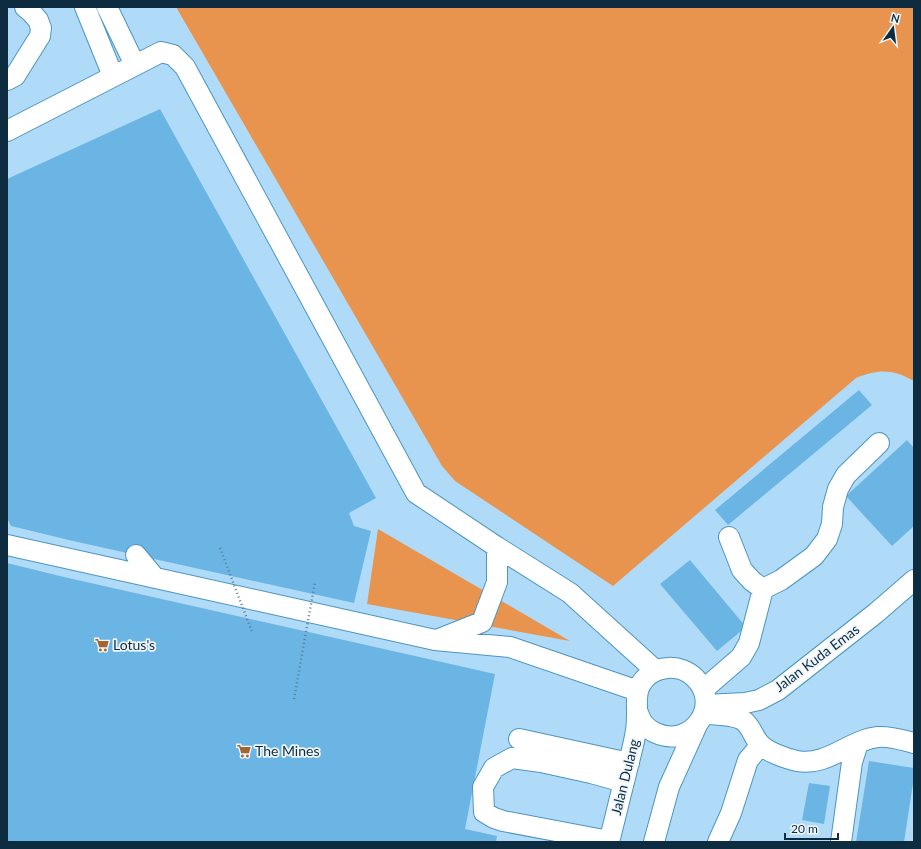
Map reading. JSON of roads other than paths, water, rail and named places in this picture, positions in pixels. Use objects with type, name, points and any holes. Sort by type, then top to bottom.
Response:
[{"type":"street","points":[[7,80],[15,76],[40,36],[41,28],[38,20],[25,7]]},
{"type":"street","points":[[85,7],[113,76]]},
{"type":"street","points":[[107,7],[135,65]]},
{"type":"street","points":[[7,131],[161,52],[173,56],[185,67],[416,493],[570,593],[656,671]]},
{"type":"street","points":[[654,842],[670,787],[703,708],[700,682],[691,674],[680,669],[668,668],[656,671],[650,674],[641,684],[636,701],[637,711],[642,722],[651,731],[663,736],[676,737],[688,733],[703,708],[741,657],[749,643],[763,589],[781,580],[814,556],[827,539],[832,524],[833,507],[838,489],[846,475],[879,443]]},
{"type":"street","points":[[729,537],[742,570],[752,581],[763,589]]},
{"type":"street","points":[[7,545],[435,640],[510,647],[638,691]]},
{"type":"street","points":[[435,640],[482,622],[497,582],[497,547]]},
{"type":"street","points":[[136,555],[155,578]]},
{"type":"street","name":"Jalan Kuda Emas","points":[[703,708],[759,700],[778,690],[876,613],[914,580]]},
{"type":"street","points":[[703,708],[737,718],[745,722],[761,745],[777,755],[798,762],[816,762],[858,743],[878,737],[898,739],[914,743]]},
{"type":"street","name":"Jalan Dulang","points":[[609,842],[636,730],[637,711]]},
{"type":"street","points":[[519,739],[628,763]]},
{"type":"street","points":[[841,842],[852,762],[858,743]]},
{"type":"street","points":[[718,842],[730,813],[748,760],[761,745]]},
{"type":"street","points":[[609,842],[494,818],[484,812],[483,786],[494,768],[512,758],[592,772],[624,782]]},
{"type":"street","points":[[494,818],[494,826],[502,831],[560,842]]},
{"type":"place","name":"Lotus's","points":[[102,645]]},
{"type":"place","name":"The Mines","points":[[244,751]]}]
